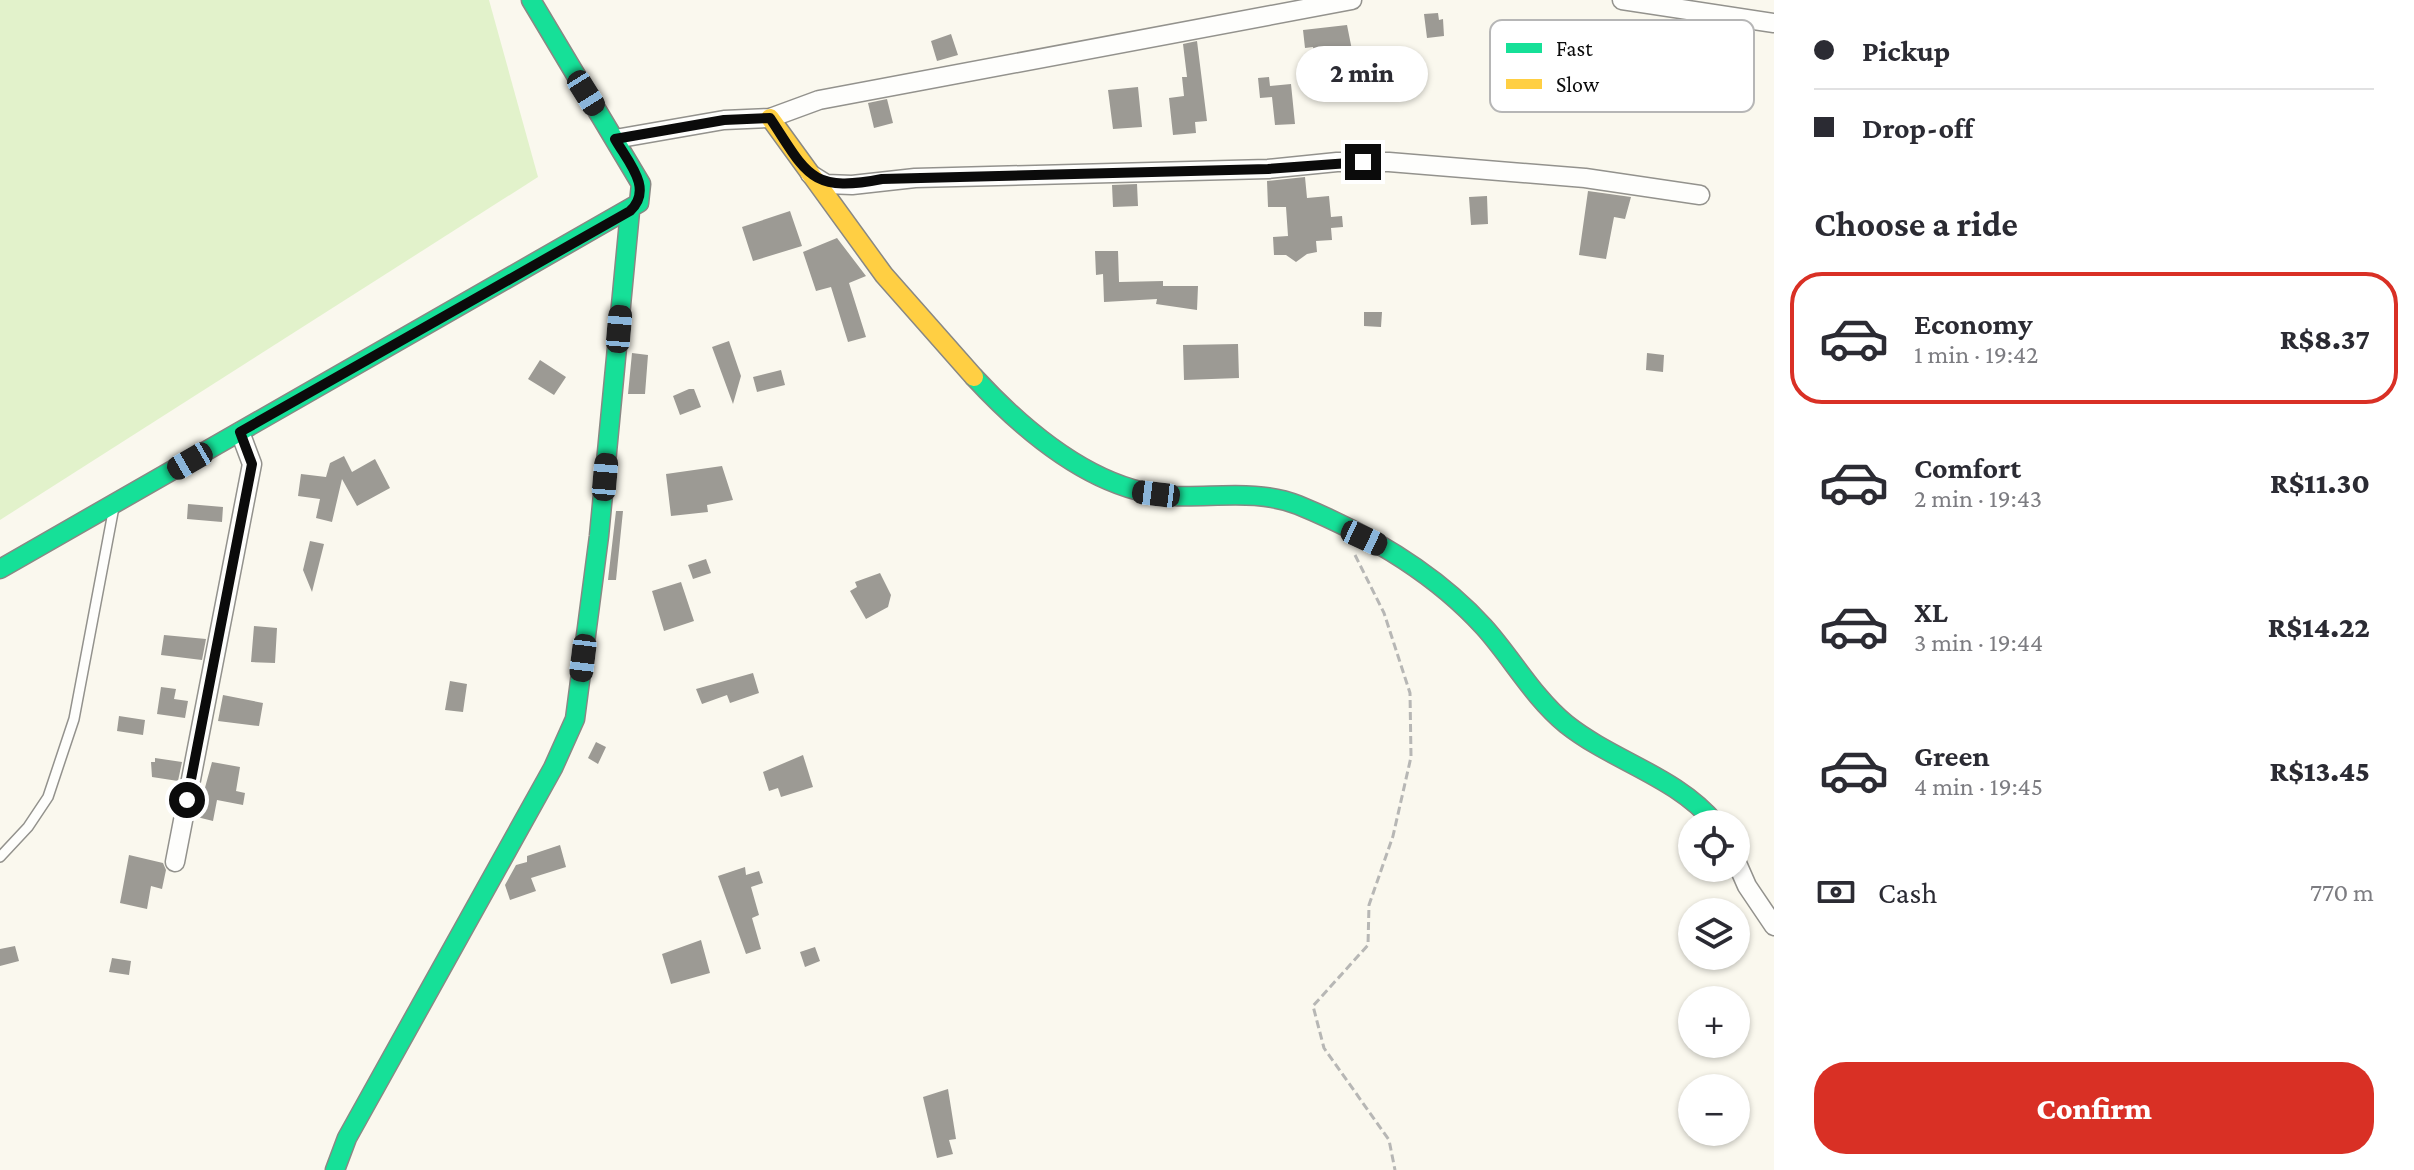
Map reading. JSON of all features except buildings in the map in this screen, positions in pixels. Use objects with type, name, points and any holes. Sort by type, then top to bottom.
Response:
[{"type":"street","points":[[0,569],[630,211],[639,203],[641,184],[531,0]]},
{"type":"street","points":[[615,139],[724,120],[770,118],[819,100],[1352,0]]},
{"type":"street","points":[[1622,0],[1774,23]]},
{"type":"street","points":[[770,118],[807,172],[954,357],[1040,438],[1098,476],[1136,491],[1176,496],[1272,498],[1311,509],[1387,549],[1483,626],[1561,720],[1584,739],[1696,800],[1704,810]]},
{"type":"street","points":[[807,172],[826,184],[852,185],[904,178],[1268,169],[1337,162],[1389,162],[1585,178],[1700,195]]},
{"type":"street","points":[[335,1170],[347,1138],[553,768],[575,719],[599,536],[630,211]]},
{"type":"street","points":[[175,862],[252,464],[240,432]]},
{"type":"street","points":[[1745,882],[1774,926]]},
{"type":"lane","points":[[0,857],[28,827],[48,797],[74,719],[114,503]]},
{"type":"path","points":[[1355,556],[1384,613],[1410,693],[1411,757],[1393,836],[1369,905],[1368,945],[1313,1006],[1324,1048],[1389,1140],[1395,1170]]},
{"type":"green space","points":[[0,0],[489,0],[538,177],[0,520]]},
{"type":"traffic: fast","points":[[0,569],[639,203],[641,184],[531,0]]},
{"type":"traffic: fast","points":[[335,1170],[347,1138],[553,768],[575,719],[599,536],[630,211]]},
{"type":"traffic: fast","points":[[974,377],[1038,437],[1088,471],[1115,483],[1143,492],[1172,496],[1251,496],[1283,500],[1374,541],[1421,572],[1464,607],[1494,639],[1543,702],[1566,724],[1604,749],[1664,781],[1703,810]]},
{"type":"traffic: slow","points":[[770,118],[884,275],[974,377]]},
{"type":"route","points":[[187,800],[252,464],[251,454],[240,432],[630,211],[639,203],[641,184],[615,139],[724,120],[770,118],[807,172],[826,184],[852,185],[882,179],[1268,169],[1363,162]]}]
